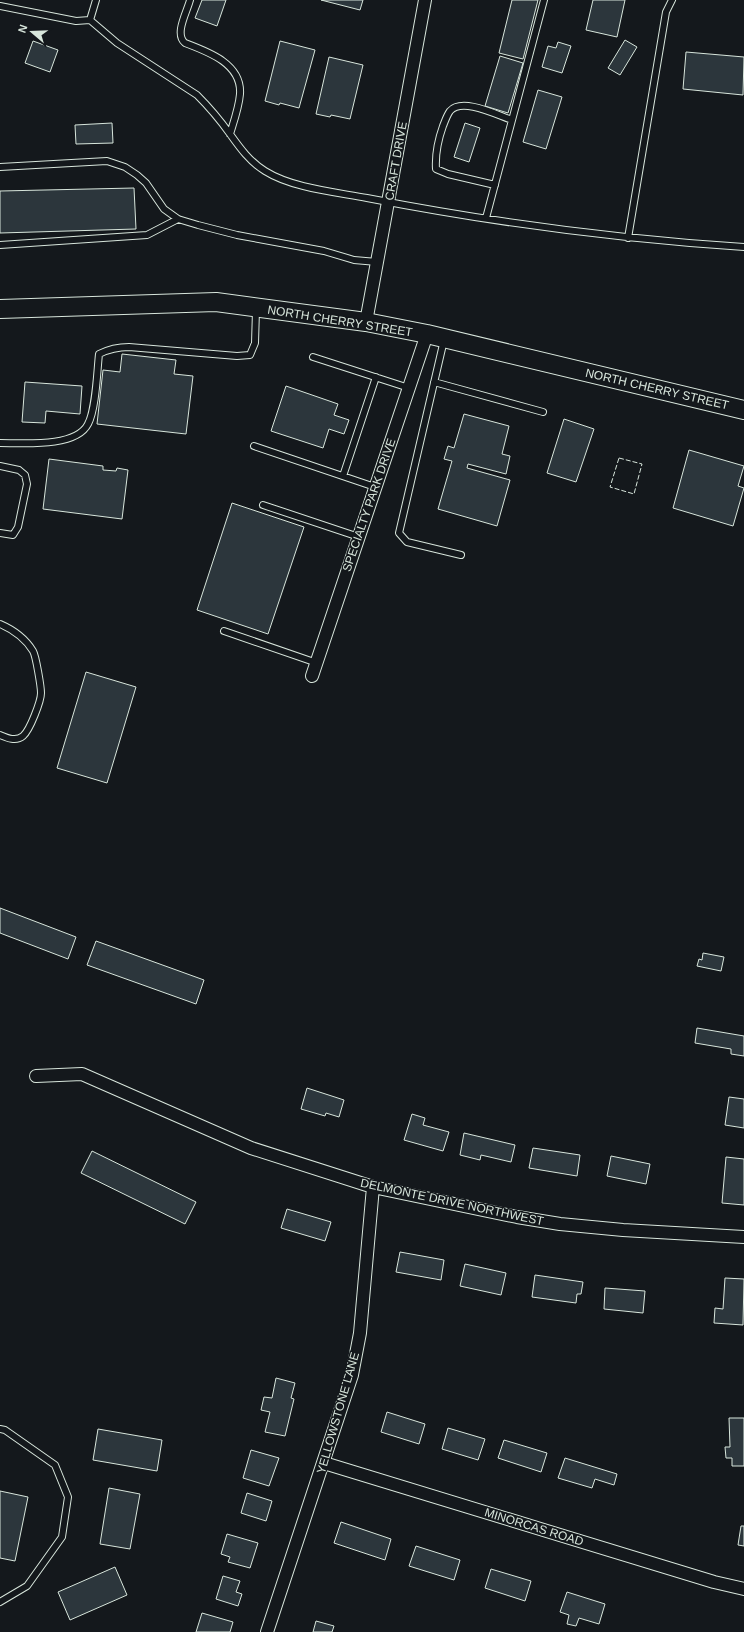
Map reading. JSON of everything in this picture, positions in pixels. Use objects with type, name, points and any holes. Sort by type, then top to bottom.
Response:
[{"type":"main road","name":"NORTH CHERRY STREET","points":[[0,309],[216,302],[366,322],[427,334],[744,410]]},
{"type":"street","name":"CRAFT DRIVE","points":[[366,322],[425,0]]},
{"type":"street","name":"SPECIALTY PARK DRIVE","points":[[312,676],[427,334]]},
{"type":"street","name":"DELMONTE DRIVE NORTHWEST","points":[[36,1076],[82,1074],[251,1148],[373,1187],[517,1217],[560,1224],[623,1230],[744,1237]]},
{"type":"street","name":"YELLOWSTONE LANE","points":[[267,1632],[352,1375],[360,1333],[373,1187]]},
{"type":"street","name":"MINORCAS ROAD","points":[[324,1463],[714,1582],[744,1589]]},
{"type":"lane","points":[[90,20],[96,0]]},
{"type":"lane","points":[[190,0],[180,34],[181,40],[217,57],[231,68],[238,79],[240,94],[230,134]]},
{"type":"lane","points":[[486,218],[544,0]]},
{"type":"lane","points":[[628,238],[666,12],[672,0]]},
{"type":"lane","points":[[0,6],[56,18],[76,21],[90,20],[117,43],[197,95],[208,106],[246,154],[256,164],[266,172],[282,179],[303,185],[388,202],[548,228],[628,238],[744,248]]},
{"type":"lane","points":[[495,185],[448,174],[436,169],[437,143],[450,111],[458,106],[479,109],[512,120]]},
{"type":"lane","points":[[0,167],[107,161],[125,167],[137,175],[146,183],[164,209],[178,219],[237,235],[324,252],[354,260],[377,262]]},
{"type":"lane","points":[[0,245],[147,234],[178,219]]},
{"type":"lane","points":[[0,443],[49,443],[68,438],[84,430],[88,424],[91,413],[99,354],[106,350],[118,347],[129,347],[237,356],[250,355],[255,343],[256,308]]},
{"type":"lane","points":[[444,339],[399,533],[407,542],[461,555]]},
{"type":"lane","points":[[313,357],[409,388]]},
{"type":"lane","points":[[343,476],[376,377]]},
{"type":"lane","points":[[434,382],[543,412]]},
{"type":"lane","points":[[254,446],[376,487]]},
{"type":"lane","points":[[0,466],[19,470],[25,475],[27,484],[18,527],[13,535],[0,533]]},
{"type":"lane","points":[[263,505],[359,538]]},
{"type":"lane","points":[[0,624],[12,629],[34,652],[41,694],[30,727],[23,736],[12,740],[0,735]]},
{"type":"lane","points":[[224,631],[317,663]]},
{"type":"lane","points":[[0,1429],[5,1430],[55,1465],[68,1497],[62,1537],[27,1586],[0,1602]]},
{"type":"building","points":[[202,0],[226,0],[217,26],[195,18]]},
{"type":"building","points":[[321,0],[363,0],[360,10]]},
{"type":"building","points":[[512,0],[538,0],[523,59],[499,53]]},
{"type":"building","points":[[593,0],[625,0],[617,37],[586,30]]},
{"type":"building","points":[[625,40],[637,47],[620,75],[608,68]]},
{"type":"building","points":[[33,41],[58,50],[50,72],[25,63]]},
{"type":"building","points":[[280,41],[315,50],[299,108],[265,101]]},
{"type":"building","points":[[558,42],[571,46],[562,73],[542,67],[548,46],[556,48]]},
{"type":"building","points":[[686,52],[744,57],[743,95],[683,89]]},
{"type":"building","points":[[500,56],[523,63],[508,113],[485,106]]},
{"type":"building","points":[[329,57],[363,65],[350,119],[316,114]]},
{"type":"building","points":[[538,90],[562,97],[546,149],[523,142]]},
{"type":"building","points":[[112,123],[113,143],[76,144],[75,125]]},
{"type":"building","points":[[465,123],[480,128],[469,162],[454,157]]},
{"type":"building","points":[[134,188],[136,229],[0,233],[0,191]]},
{"type":"building","points":[[122,354],[176,360],[174,374],[193,376],[186,434],[97,424],[103,370],[120,372]]},
{"type":"building","points":[[25,382],[82,386],[80,414],[46,411],[45,423],[22,422]]},
{"type":"building","points":[[286,386],[338,404],[334,415],[349,420],[344,434],[329,429],[323,448],[271,431]]},
{"type":"building","points":[[464,414],[509,426],[502,454],[510,456],[506,474],[468,464],[467,468],[510,480],[497,526],[438,509],[452,461],[444,459],[448,446],[454,448]]},
{"type":"building","points":[[564,419],[594,429],[576,482],[547,473]]},
{"type":"building","points":[[689,450],[744,466],[738,486],[744,488],[733,526],[673,508]]},
{"type":"building","points":[[49,459],[103,466],[103,470],[116,471],[117,468],[128,470],[122,519],[43,509]]},
{"type":"building","points":[[232,503],[304,527],[268,634],[197,610]]},
{"type":"building","points":[[86,672],[136,687],[107,783],[57,768]]},
{"type":"building","points":[[0,908],[76,937],[68,959],[0,933]]},
{"type":"building","points":[[96,941],[204,980],[196,1004],[87,965]]},
{"type":"building","points":[[703,953],[724,957],[721,971],[697,966],[699,959],[702,960]]},
{"type":"building","points":[[697,1028],[744,1036],[744,1056],[731,1054],[731,1049],[695,1043]]},
{"type":"building","points":[[307,1088],[344,1100],[339,1117],[326,1113],[325,1116],[301,1109]]},
{"type":"building","points":[[729,1097],[744,1099],[744,1128],[725,1125]]},
{"type":"building","points":[[412,1114],[425,1118],[423,1125],[449,1132],[443,1151],[404,1140]]},
{"type":"building","points":[[464,1133],[515,1145],[511,1162],[481,1155],[480,1160],[460,1155]]},
{"type":"building","points":[[533,1148],[580,1155],[577,1176],[529,1168]]},
{"type":"building","points":[[92,1151],[196,1202],[185,1224],[81,1173]]},
{"type":"building","points":[[611,1156],[650,1164],[646,1184],[607,1176]]},
{"type":"building","points":[[726,1157],[744,1159],[744,1205],[722,1203]]},
{"type":"building","points":[[287,1209],[331,1222],[325,1241],[281,1228]]},
{"type":"building","points":[[400,1252],[444,1260],[441,1280],[396,1272]]},
{"type":"building","points":[[465,1264],[506,1273],[501,1295],[460,1286]]},
{"type":"building","points":[[535,1275],[583,1282],[581,1294],[577,1294],[576,1303],[532,1297]]},
{"type":"building","points":[[725,1278],[744,1279],[743,1325],[714,1323],[715,1308],[723,1309]]},
{"type":"building","points":[[605,1288],[645,1291],[643,1313],[604,1309]]},
{"type":"building","points":[[276,1378],[295,1383],[291,1398],[294,1399],[285,1436],[265,1432],[270,1412],[261,1410],[264,1397],[272,1398]]},
{"type":"building","points":[[387,1412],[425,1424],[419,1444],[381,1432]]},
{"type":"building","points":[[729,1418],[744,1418],[744,1466],[732,1466],[732,1458],[726,1458],[725,1447],[730,1447]]},
{"type":"building","points":[[448,1428],[485,1439],[478,1460],[442,1449]]},
{"type":"building","points":[[98,1429],[162,1440],[157,1471],[93,1460]]},
{"type":"building","points":[[504,1440],[547,1453],[541,1472],[498,1458]]},
{"type":"building","points":[[251,1450],[279,1458],[269,1486],[243,1478]]},
{"type":"building","points":[[565,1458],[617,1474],[614,1485],[595,1479],[592,1488],[558,1478]]},
{"type":"building","points":[[109,1488],[140,1494],[130,1549],[100,1544]]},
{"type":"building","points":[[0,1491],[28,1497],[15,1561],[0,1558]]},
{"type":"building","points":[[247,1493],[272,1501],[266,1521],[241,1513]]},
{"type":"building","points":[[341,1522],[391,1539],[385,1560],[334,1543]]},
{"type":"building","points":[[741,1526],[744,1526],[744,1546],[738,1545]]},
{"type":"building","points":[[227,1534],[258,1543],[250,1568],[228,1562],[230,1557],[221,1554]]},
{"type":"building","points":[[416,1546],[460,1560],[454,1580],[409,1566]]},
{"type":"building","points":[[115,1567],[127,1595],[70,1620],[58,1592]]},
{"type":"building","points":[[491,1569],[531,1581],[525,1601],[485,1588]]},
{"type":"building","points":[[223,1576],[240,1581],[236,1592],[242,1594],[238,1606],[216,1599]]},
{"type":"building","points":[[567,1592],[605,1604],[599,1624],[579,1618],[576,1626],[567,1624],[569,1615],[560,1612]]},
{"type":"building","points":[[202,1613],[233,1622],[230,1632],[196,1632]]},
{"type":"building","points":[[316,1621],[334,1626],[332,1632],[313,1632]]},
{"type":"fence","points":[[619,458],[642,464],[634,494],[610,487],[619,458]]}]
